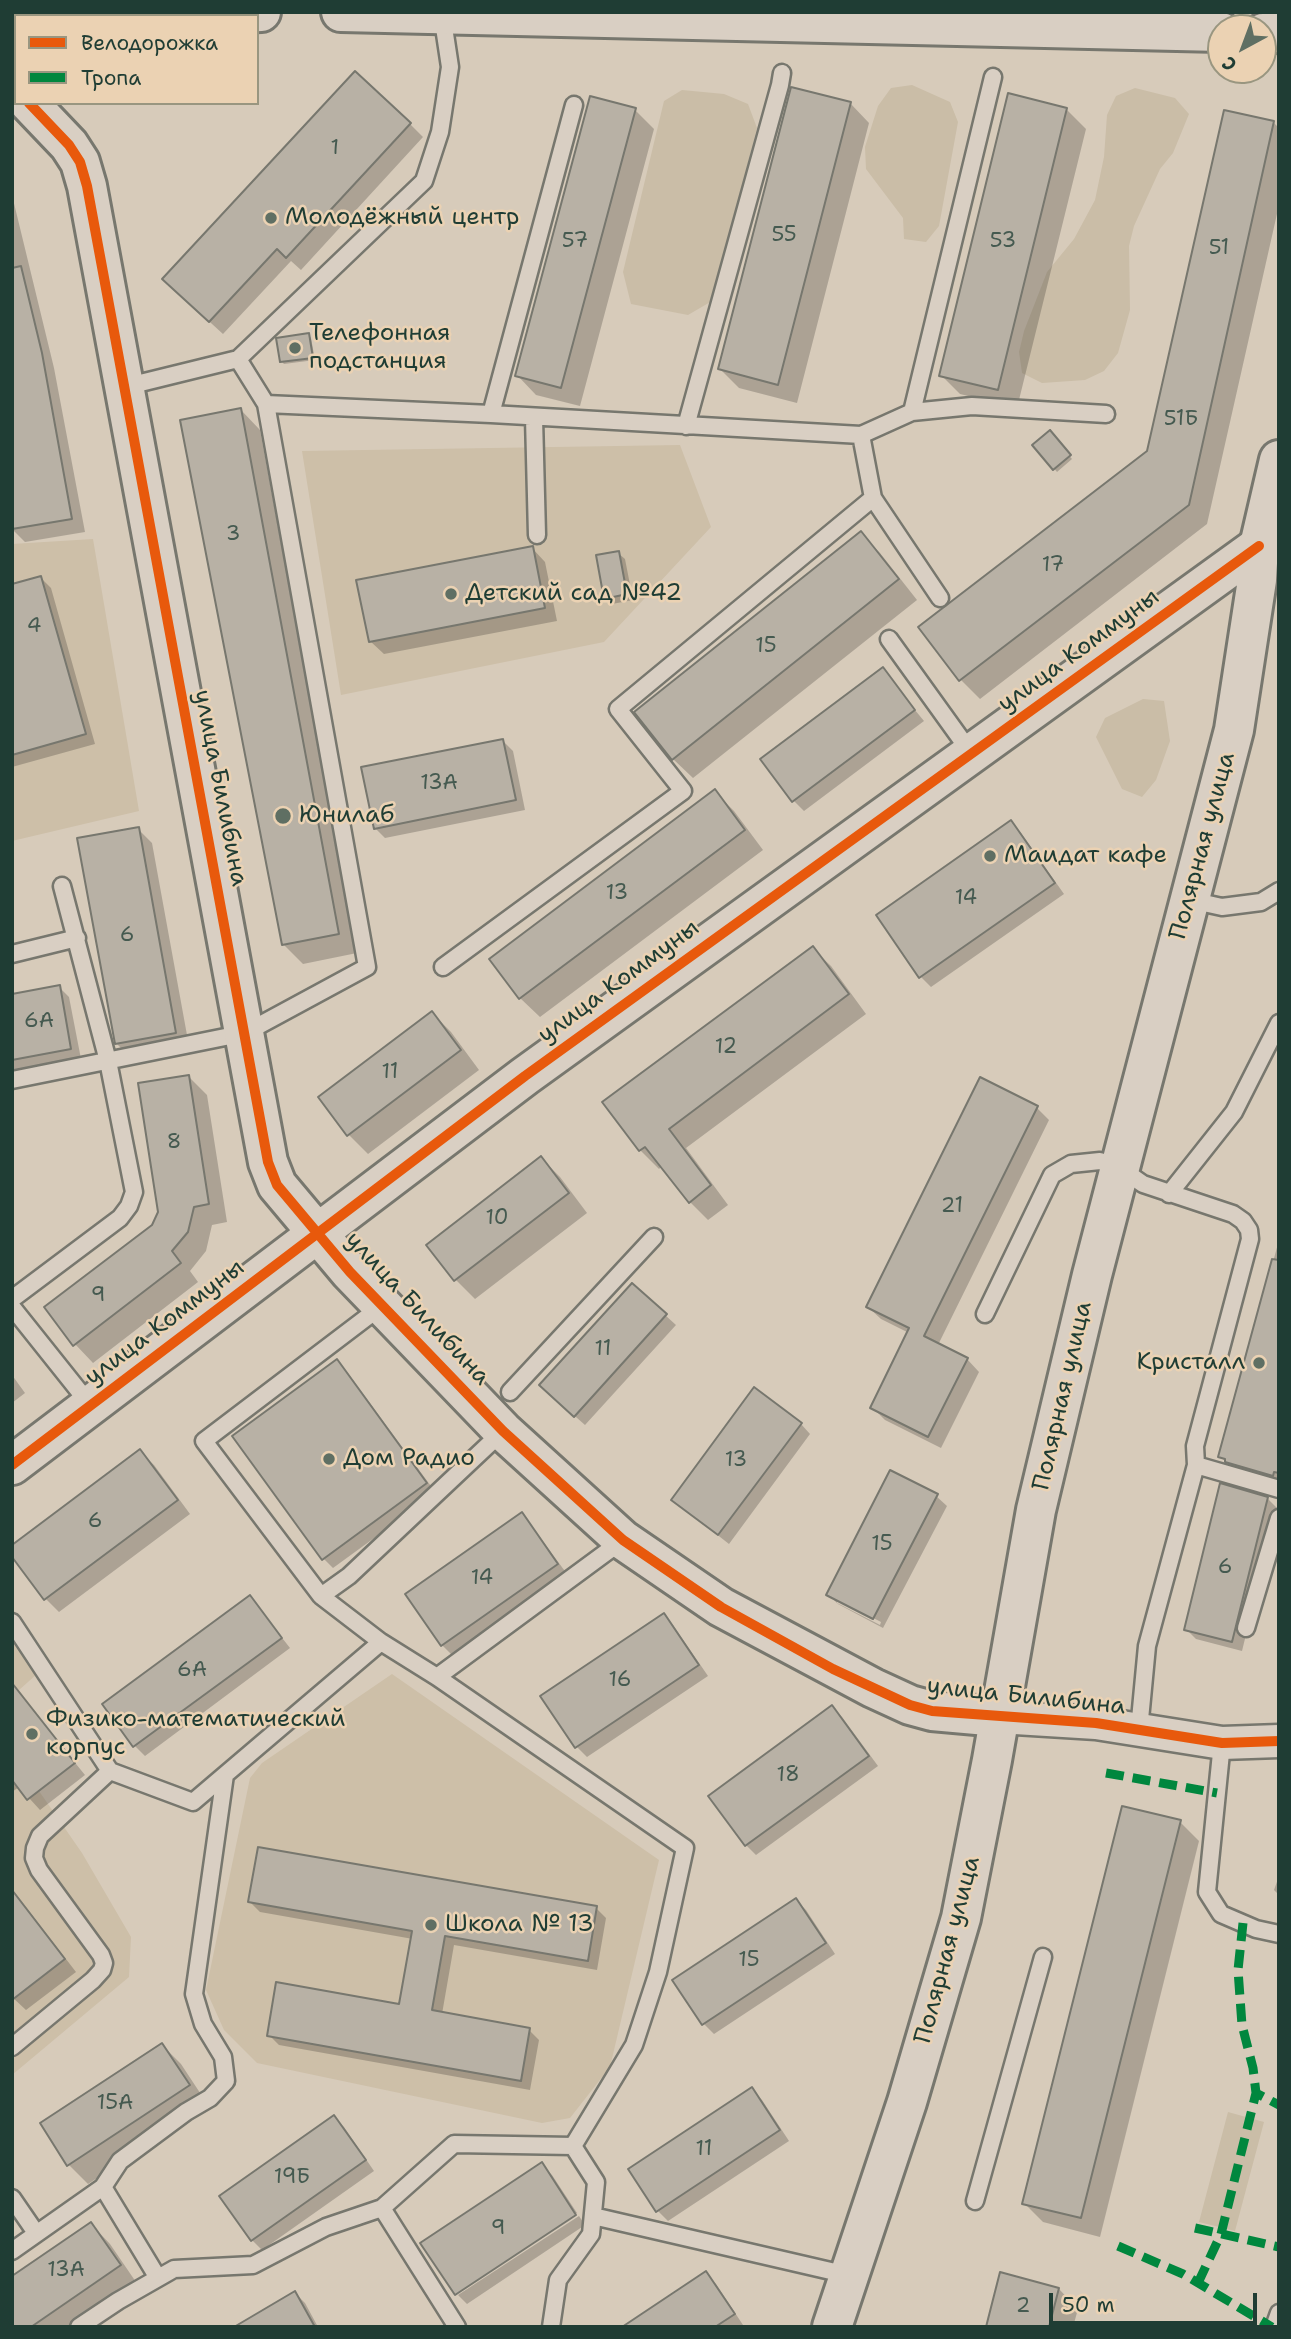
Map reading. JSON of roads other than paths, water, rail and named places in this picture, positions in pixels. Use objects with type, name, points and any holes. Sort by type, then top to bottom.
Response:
[{"type":"street","points":[[211,12],[261,12]]},
{"type":"street","points":[[341,12],[919,18],[1207,31]]},
{"type":"street","name":"улица Билибина","points":[[30,105],[69,145],[83,171],[268,1162],[277,1185],[383,1306],[503,1431],[623,1540],[721,1607],[873,1688],[910,1705],[932,1711],[1048,1719],[1222,1743],[1279,1741]]},
{"type":"street","name":"Полярная улица","points":[[832,2327],[907,2102],[961,1918],[1036,1510],[1069,1368],[1234,730],[1257,580],[1269,548],[1279,460]]},
{"type":"street","name":"улица Коммуны","points":[[12,1465],[525,1076],[972,754],[1269,548]]},
{"type":"lane","points":[[124,387],[237,359],[424,181],[440,132],[450,67],[442,14]]},
{"type":"lane","points":[[686,426],[782,73]]},
{"type":"lane","points":[[912,412],[993,77]]},
{"type":"lane","points":[[491,414],[574,105]]},
{"type":"lane","points":[[12,1080],[245,1033],[367,967],[266,404],[237,359]]},
{"type":"lane","points":[[266,404],[861,435],[912,412],[972,406],[1106,414]]},
{"type":"lane","points":[[534,418],[537,535]]},
{"type":"lane","points":[[861,435],[873,498],[940,598]]},
{"type":"lane","points":[[443,967],[683,791],[618,709],[873,498]]},
{"type":"lane","points":[[889,639],[972,754]]},
{"type":"lane","points":[[12,1299],[120,1218],[129,1206],[134,1192],[108,1061],[62,886]]},
{"type":"lane","points":[[1190,900],[1222,907],[1261,902],[1279,891]]},
{"type":"lane","points":[[12,954],[76,939]]},
{"type":"lane","points":[[1170,1194],[1234,1112],[1279,1023]]},
{"type":"lane","points":[[985,1314],[1052,1175],[1071,1164],[1100,1161],[1120,1168],[1143,1184],[1233,1214],[1243,1221],[1249,1230],[1250,1239],[1195,1446],[1196,1465],[1147,1646],[1139,1730]]},
{"type":"lane","points":[[510,1392],[654,1237]]},
{"type":"lane","points":[[383,1306],[204,1441],[321,1596],[382,1642],[437,1676],[685,1848],[658,1972],[634,2045],[573,2146]]},
{"type":"lane","points":[[12,1307],[91,1406]]},
{"type":"lane","points":[[321,1596],[349,1576],[503,1431]]},
{"type":"lane","points":[[1196,1465],[1279,1489]]},
{"type":"lane","points":[[1247,1628],[1279,1518]]},
{"type":"lane","points":[[437,1676],[623,1540]]},
{"type":"lane","points":[[12,1622],[110,1771],[193,1802],[382,1642]]},
{"type":"lane","points":[[1222,1743],[1207,1892],[1221,1914],[1279,1934]]},
{"type":"lane","points":[[12,2047],[102,1970],[104,1963],[101,1955],[39,1870],[34,1858],[40,1836],[110,1771]]},
{"type":"lane","points":[[12,2251],[103,2187],[120,2161],[186,2112],[210,2098],[226,2081],[223,2057],[203,2024],[194,1994],[225,1775]]},
{"type":"lane","points":[[975,2201],[1043,1957]]},
{"type":"lane","points":[[79,2327],[174,2269],[253,2265],[326,2227],[382,2208],[454,2144],[573,2146]]},
{"type":"lane","points":[[551,2327],[558,2280],[591,2234],[596,2182],[573,2146]]},
{"type":"lane","points":[[103,2187],[158,2278]]},
{"type":"lane","points":[[12,2199],[36,2233]]},
{"type":"lane","points":[[382,2208],[457,2327]]},
{"type":"lane","points":[[593,2217],[848,2275]]},
{"type":"lane","points":[[1274,2327],[1279,2313]]},
{"type":"place","name":"Молодёжный центр","points":[[271,218]]},
{"type":"place","name":"Телефонная подстанция","points":[[295,348]]},
{"type":"place","name":"Детский сад №42","points":[[451,594]]},
{"type":"place","name":"Юнилаб","points":[[283,816]]},
{"type":"place","name":"Маидат кафе","points":[[990,856]]},
{"type":"place","name":"Кристалл","points":[[1259,1363]]},
{"type":"place","name":"Дом Радио","points":[[329,1459]]},
{"type":"place","name":"Физико-математический корпус","points":[[32,1734]]},
{"type":"place","name":"Школа № 13","points":[[431,1925]]}]
